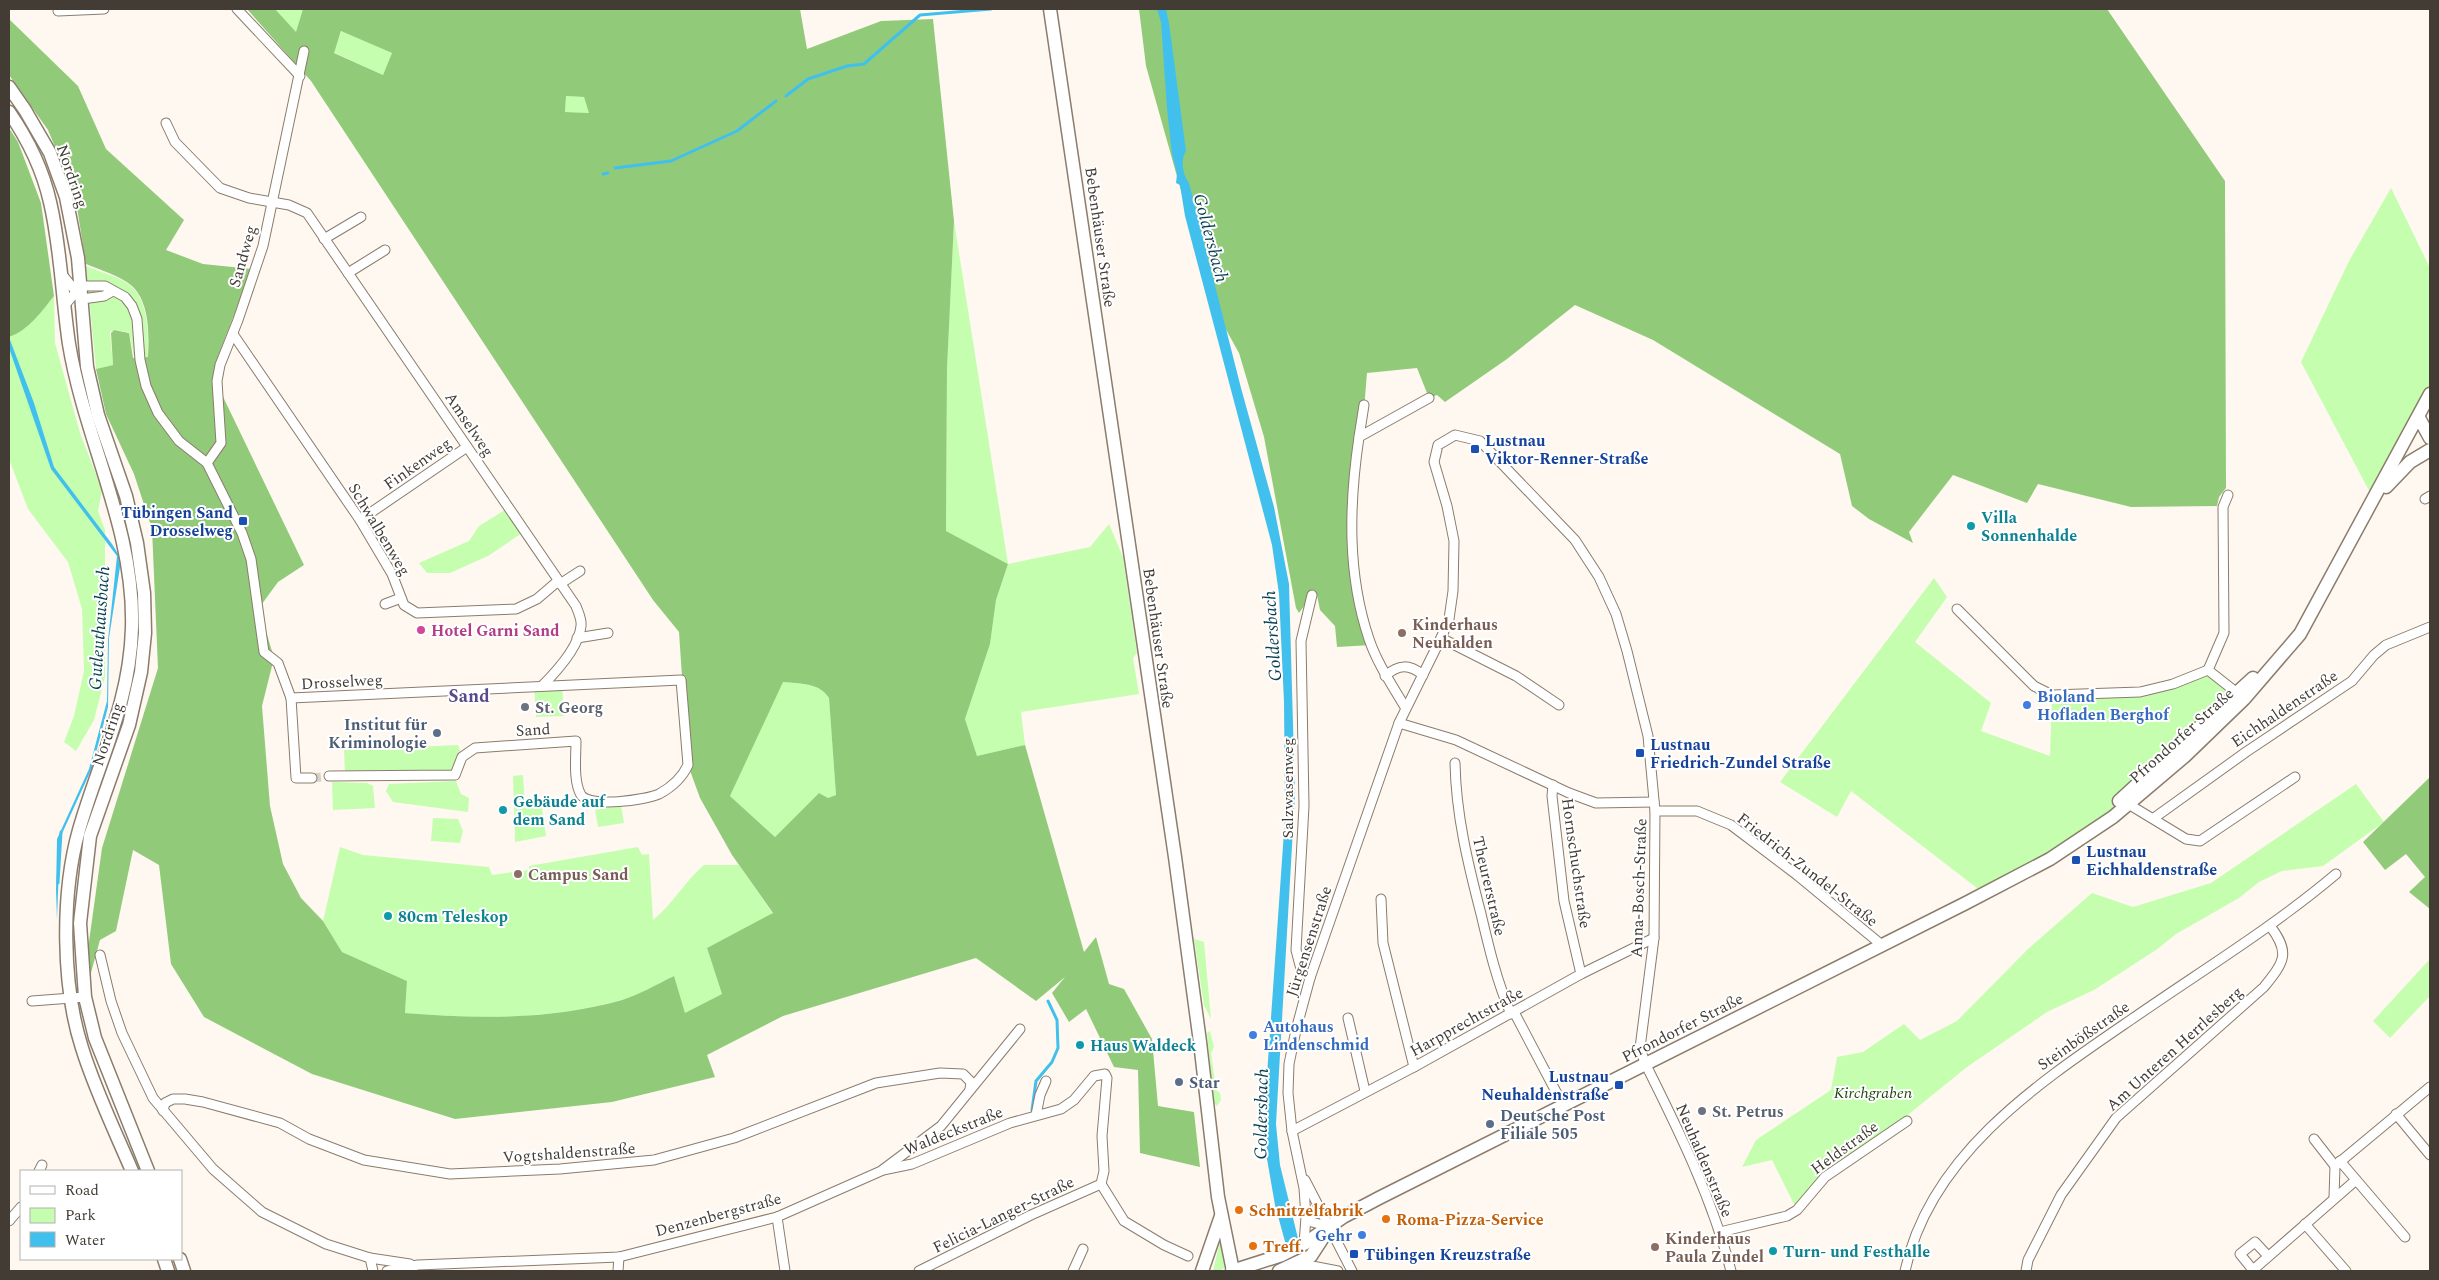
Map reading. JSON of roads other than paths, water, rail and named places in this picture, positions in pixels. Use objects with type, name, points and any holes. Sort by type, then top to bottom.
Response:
[{"type":"street","points":[[58,12],[104,9]]},
{"type":"street","points":[[237,9],[300,76]]},
{"type":"street","name":"Bebenhäuser Straße","points":[[1050,9],[1177,873],[1221,1216],[1232,1271]]},
{"type":"street","name":"Sandweg","points":[[207,463],[221,443],[217,381],[224,353],[233,334],[263,246],[304,51]]},
{"type":"street","name":"Nordring","points":[[9,87],[25,110],[53,162],[72,221],[87,367],[98,416],[126,496],[137,543],[144,593],[145,633],[136,700],[90,836],[80,923],[85,997],[95,1038],[148,1170]]},
{"type":"street","name":"Nordring","points":[[9,112],[34,158],[50,201],[74,370],[86,418],[114,500],[125,547],[132,594],[132,631],[124,697],[79,831],[70,875],[66,922],[71,998],[81,1046],[132,1170]]},
{"type":"street","name":"Amselweg","points":[[166,123],[176,142],[220,188],[243,197],[289,205],[307,213],[576,606],[581,626],[577,638],[563,664],[542,686]]},
{"type":"street","points":[[324,239],[361,217]]},
{"type":"street","points":[[348,273],[385,250]]},
{"type":"street","points":[[60,273],[79,292],[104,296],[111,292]]},
{"type":"street","name":"Drosselweg","points":[[79,292],[99,285],[125,297],[132,306],[137,319],[140,360],[146,386],[158,413],[179,441],[207,463],[242,532],[251,559],[264,652],[278,664],[291,698],[682,680],[688,765]]},
{"type":"street","points":[[64,306],[79,292]]},
{"type":"street","name":"Schwalbenweg","points":[[233,334],[360,520],[392,574],[404,605],[417,613],[516,609],[537,599],[580,571]]},
{"type":"street","name":"Pfrondorfer Straße","points":[[1232,1271],[1282,1255],[1304,1244],[1353,1211],[1645,1063],[1883,946],[2050,859],[2185,756],[2300,634],[2430,394]]},
{"type":"street","points":[[1359,437],[1429,398]]},
{"type":"street","points":[[1364,406],[1354,492],[1352,566],[1355,589],[1369,640],[1385,676],[1405,707]]},
{"type":"street","points":[[2418,418],[2430,424]]},
{"type":"street","points":[[2418,418],[2430,438]]},
{"type":"street","name":"Anna-Bosch-Straße","points":[[1442,638],[1449,619],[1454,554],[1453,531],[1434,462],[1438,445],[1454,435],[1480,441],[1575,540],[1600,577],[1616,614],[1633,672],[1648,736],[1655,806],[1654,938],[1640,1044],[1645,1063]]},
{"type":"street","name":"Finkenweg","points":[[360,520],[467,446]]},
{"type":"street","points":[[2374,500],[2410,462],[2430,450]]},
{"type":"street","points":[[1957,609],[2034,686],[2052,695],[2140,692],[2173,684],[2208,670],[2224,633],[2222,507],[2228,495]]},
{"type":"street","name":"Salzwasenweg","points":[[1310,978],[1301,970],[1296,950],[1304,806],[1301,641],[1312,595]]},
{"type":"street","points":[[385,604],[401,598]]},
{"type":"street","name":"Eichhaldenstraße","points":[[2154,818],[2246,752],[2352,681],[2374,655],[2386,645],[2430,628]]},
{"type":"street","points":[[577,638],[608,633]]},
{"type":"street","points":[[1442,638],[1516,676],[1559,705]]},
{"type":"street","name":"Jürgensenstraße","points":[[1304,1244],[1306,1217],[1303,1176],[1292,1131],[1288,1093],[1289,1064],[1296,1030],[1310,978],[1398,722],[1442,638]]},
{"type":"street","points":[[1385,676],[1395,667],[1406,665],[1423,675]]},
{"type":"street","points":[[2208,670],[2241,696]]},
{"type":"street","points":[[291,698],[296,778],[312,778]]},
{"type":"street","points":[[1398,722],[1456,740],[1555,785]]},
{"type":"street","name":"Sand","points":[[329,776],[455,775],[462,757],[475,748],[576,741],[578,785],[581,794],[586,800],[598,802],[657,795],[672,787],[684,774],[688,765]]},
{"type":"street","name":"Theurerstraße","points":[[1455,763],[1456,800],[1469,867],[1496,972],[1513,1013],[1563,1105]]},
{"type":"street","points":[[2125,802],[2188,840],[2200,840],[2295,777]]},
{"type":"street","name":"Friedrich-Zundel-Straße","points":[[1555,785],[1596,803],[1655,806],[1697,811],[1731,825],[1797,875],[1883,946]]},
{"type":"street","name":"Hornschuchstraße","points":[[1555,785],[1564,901],[1581,974]]},
{"type":"street","name":"Steinbößstraße","points":[[1905,1271],[1916,1233],[1936,1194],[1968,1153],[2006,1114],[2038,1085],[2070,1061],[2270,926],[2336,874]]},
{"type":"street","points":[[1381,899],[1384,943],[1414,1067]]},
{"type":"street","name":"Am Unteren Herrlesberg","points":[[2026,1271],[2028,1260],[2060,1195],[2116,1118],[2264,987],[2281,967],[2283,960],[2281,942],[2270,926]]},
{"type":"street","name":"Harpprechtstraße","points":[[1292,1131],[1365,1091],[1414,1067],[1581,974],[1654,938]]},
{"type":"street","points":[[100,955],[111,1001],[122,1033],[153,1098],[213,1169],[262,1212],[326,1244],[370,1258],[418,1265]]},
{"type":"street","points":[[32,1001],[85,997]]},
{"type":"street","points":[[1348,1018],[1365,1091]]},
{"type":"street","name":"Denzenbergstraße","points":[[388,1271],[418,1265],[620,1257],[778,1217],[880,1171],[941,1126],[1020,1029]]},
{"type":"street","name":"Neuhaldenstraße","points":[[1645,1063],[1699,1175],[1720,1232],[1731,1271]]},
{"type":"street","name":"Vogtshaldenstraße","points":[[163,1111],[165,1103],[173,1100],[185,1099],[203,1102],[280,1123],[309,1138],[364,1160],[450,1174],[468,1174],[560,1169],[654,1160],[734,1138],[876,1083],[916,1075],[940,1072],[963,1074],[971,1082],[970,1089]]},
{"type":"street","name":"Waldeckstraße","points":[[880,1171],[912,1164],[1036,1114],[1060,1109],[1074,1100],[1094,1076],[1105,1074],[1107,1078],[1102,1136],[1104,1171],[1101,1184]]},
{"type":"street","points":[[1036,1114],[1040,1095],[1046,1081]]},
{"type":"street","points":[[2334,1197],[2338,1164],[2430,1087]]},
{"type":"street","points":[[2396,1114],[2430,1155]]},
{"type":"street","name":"Heldstraße","points":[[1720,1232],[1787,1216],[1797,1210],[1825,1177],[1906,1121]]},
{"type":"street","points":[[2314,1139],[2356,1180],[2405,1237]]},
{"type":"street","name":"Jürgensenstraße","points":[[1303,1176],[1352,1271]]},
{"type":"street","points":[[2268,1256],[2256,1242],[2240,1254],[2253,1270],[2334,1197],[2356,1180]]},
{"type":"street","points":[[1101,1184],[1124,1221],[1164,1245],[1188,1256]]},
{"type":"street","name":"Felicia-Langer-Straße","points":[[919,1271],[1030,1215],[1101,1184]]},
{"type":"street","points":[[9,1222],[20,1207]]},
{"type":"street","points":[[1202,1271],[1221,1216]]},
{"type":"street","points":[[778,1217],[785,1271]]},
{"type":"street","points":[[1306,1217],[1312,1222],[1330,1227]]},
{"type":"street","points":[[2305,1224],[2346,1271]]},
{"type":"street","name":"Pfrondorfer Straße","points":[[1283,1270],[1312,1261],[1330,1227]]},
{"type":"street","points":[[1073,1271],[1084,1249]]},
{"type":"street","points":[[618,1271],[620,1257]]},
{"type":"street","points":[[370,1258],[373,1271]]},
{"type":"street","points":[[1312,1261],[1338,1271]]},
{"type":"water","points":[[1157,9],[1166,9],[1169,23],[1186,151],[1183,159],[1184,172],[1189,183],[1241,388],[1274,507],[1289,584],[1295,794],[1276,1124],[1280,1165],[1306,1271],[1293,1271],[1275,1205],[1267,1159],[1266,1135],[1267,1075],[1285,817],[1284,702],[1279,594],[1272,545],[1185,216],[1180,185],[1176,183],[1177,174],[1172,154],[1167,109],[1161,22]]},
{"type":"water","points":[[10,340],[34,403],[54,467],[120,557],[109,638],[108,707],[92,768],[60,838],[57,920],[57,839],[89,769],[107,701],[108,640],[117,556],[51,469],[9,348]]},
{"type":"waterway","points":[[786,96],[808,79],[847,66],[864,64],[920,15],[991,9]]},
{"type":"waterway","points":[[615,168],[671,161],[737,131],[776,101]]},
{"type":"waterway","points":[[603,174],[608,173]]},
{"type":"waterway","name":"Gutleuthausbach","points":[[58,883],[61,832]]},
{"type":"waterway","points":[[1032,1110],[1036,1081],[1052,1062],[1058,1048],[1057,1020],[1048,1001]]},
{"type":"tunnel","points":[[312,778],[329,776]]},
{"type":"place","name":"Lustnau Viktor-Renner-Straße","points":[[1475,449]]},
{"type":"place","name":"Tübingen Sand Drosselweg","points":[[243,521]]},
{"type":"place","name":"Villa Sonnenhalde","points":[[1971,526]]},
{"type":"place","name":"Hotel Garni Sand","points":[[421,630]]},
{"type":"place","name":"Kinderhaus Neuhalden","points":[[1402,633]]},
{"type":"place","name":"Bioland Hofladen Berghof","points":[[2027,705]]},
{"type":"place","name":"St. Georg","points":[[525,707]]},
{"type":"place","name":"Institut für Kriminologie","points":[[437,733]]},
{"type":"place","name":"Lustnau Friedrich-Zundel Straße","points":[[1640,753]]},
{"type":"place","name":"Gebäude auf dem Sand","points":[[503,810]]},
{"type":"place","name":"Lustnau Eichhaldenstraße","points":[[2076,860]]},
{"type":"place","name":"Campus Sand","points":[[518,874]]},
{"type":"place","name":"80cm Teleskop","points":[[388,916]]},
{"type":"place","name":"Autohaus Lindenschmid","points":[[1253,1035]]},
{"type":"place","name":"Haus Waldeck","points":[[1080,1045]]},
{"type":"place","name":"Star","points":[[1179,1082]]},
{"type":"place","name":"Lustnau Neuhaldenstraße","points":[[1619,1085]]},
{"type":"place","name":"St. Petrus","points":[[1702,1111]]},
{"type":"place","name":"Deutsche Post Filiale 505","points":[[1490,1124]]},
{"type":"place","name":"Schnitzelfabrik","points":[[1239,1210]]},
{"type":"place","name":"Roma-Pizza-Service","points":[[1386,1219]]},
{"type":"place","name":"Gehr","points":[[1362,1235]]},
{"type":"place","name":"Treff.","points":[[1253,1246]]},
{"type":"place","name":"Kinderhaus Paula Zundel","points":[[1655,1247]]},
{"type":"place","name":"Turn- und Festhalle","points":[[1773,1251]]},
{"type":"place","name":"Tübingen Kreuzstraße","points":[[1354,1254]]},
{"type":"district","name":"Sand","points":[[469,696]]},
{"type":"water label","name":"Goldersbach","points":[[1211,238]]},
{"type":"water label","name":"Goldersbach","points":[[1272,636]]},
{"type":"water label","name":"Goldersbach","points":[[1261,1114]]},
{"type":"park label","name":"Kirchgraben","points":[[1873,1092]]}]
